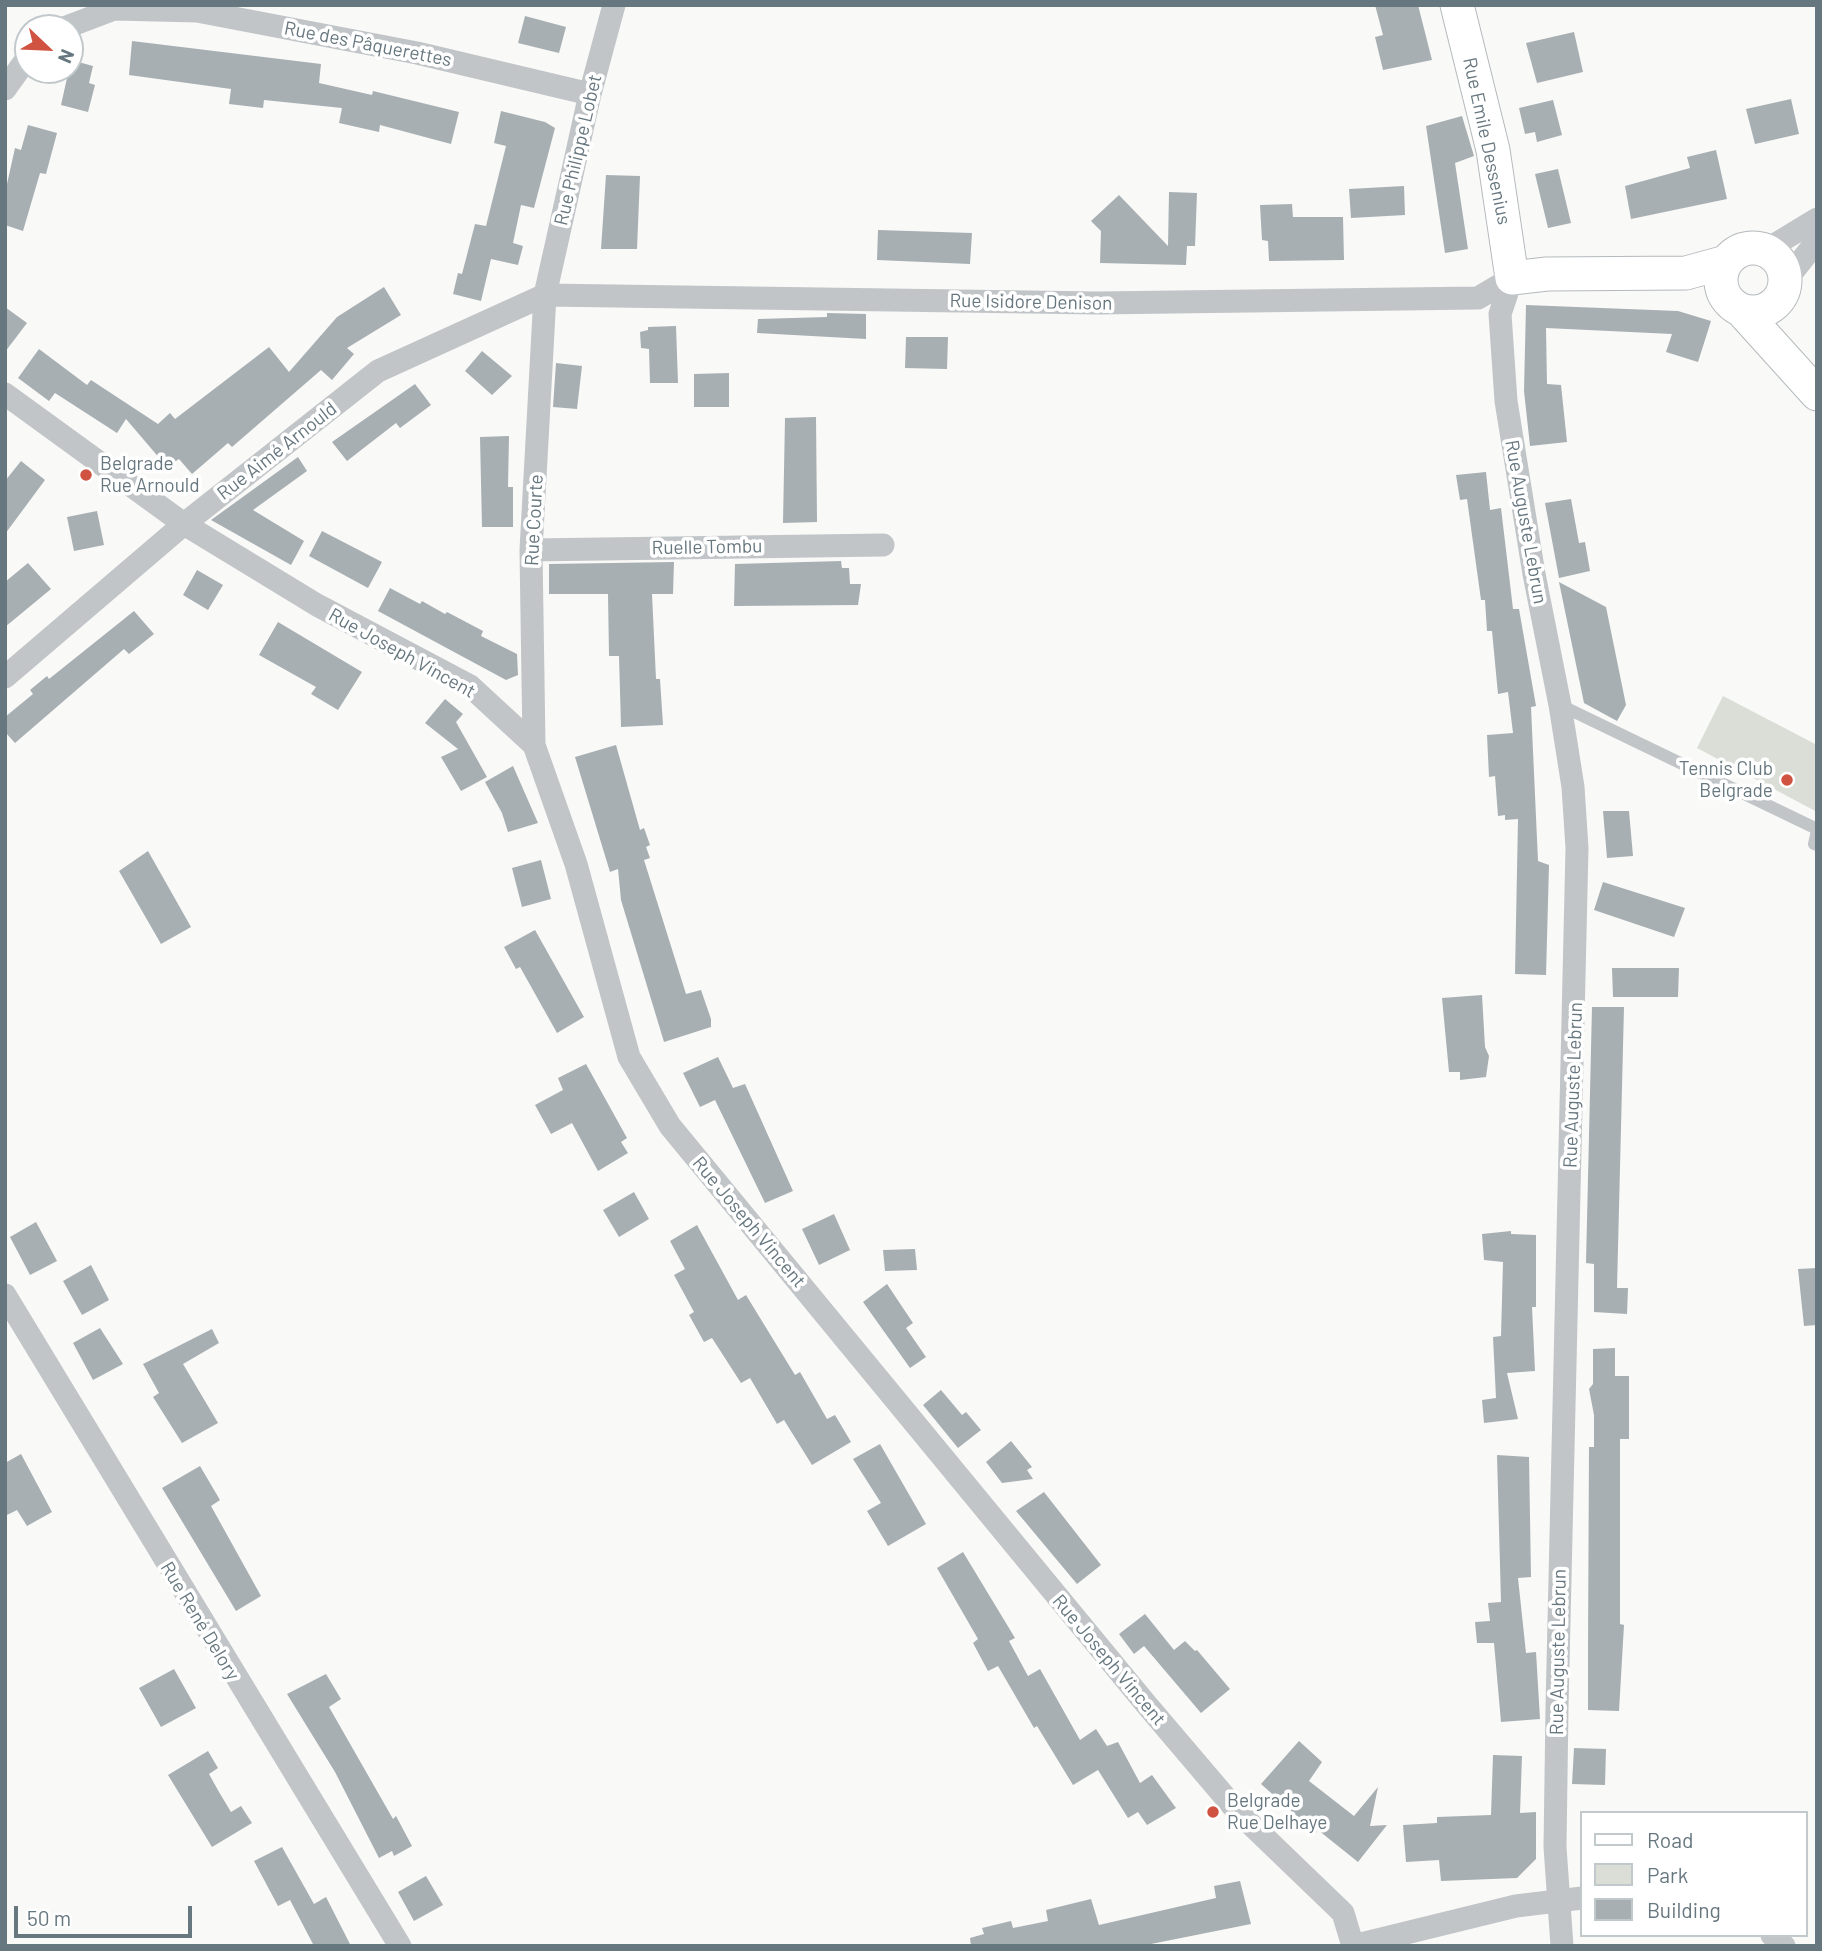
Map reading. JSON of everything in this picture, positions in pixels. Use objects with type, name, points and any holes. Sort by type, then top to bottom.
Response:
[{"type":"street","name":"Rue Philippe Lobet","points":[[545,295],[590,94],[614,5]]},
{"type":"street","name":"Rue Emile Dessenius","points":[[1457,5],[1493,150],[1513,278]]},
{"type":"street","name":"Rue des Pâquerettes","points":[[84,20],[114,9],[198,8],[417,53],[590,94]]},
{"type":"street","points":[[1730,287],[1744,249],[1766,250],[1817,219]]},
{"type":"street","points":[[1513,278],[1547,274],[1686,273],[1730,287],[1759,312],[1780,292],[1817,241]]},
{"type":"street","points":[[1766,250],[1778,259],[1785,361]]},
{"type":"street","name":"Rue Isidore Denison","points":[[545,295],[1098,303],[1478,298],[1513,278]]},
{"type":"street","name":"Rue Auguste Lebrun","points":[[1513,278],[1500,314],[1506,401],[1534,574],[1560,705],[1573,787],[1577,848],[1556,1707],[1558,1900],[1562,1946]]},
{"type":"street","points":[[1730,287],[1785,361],[1817,394]]},
{"type":"street","name":"Rue Aimé Arnould","points":[[5,677],[184,524],[378,371],[545,295]]},
{"type":"street","name":"Rue Courte","points":[[534,745],[531,550],[545,295]]},
{"type":"street","name":"Rue Joseph Vincent","points":[[5,394],[184,524],[317,605],[470,686],[534,745],[576,864],[629,1057],[670,1126],[1237,1811],[1343,1913],[1353,1946]]},
{"type":"street","name":"Ruelle Tombu","points":[[531,550],[883,545]]},
{"type":"street","name":"Rue René Delory","points":[[5,1294],[400,1946]]},
{"type":"street","points":[[1353,1946],[1516,1906],[1580,1898]]},
{"type":"lane","points":[[1560,705],[1817,830],[1814,844],[1817,845]]},
{"type":"green space","name":"Tennis Club Belgrade","points":[[1723,696],[1817,745],[1817,812],[1697,748]]},
{"type":"building","points":[[1375,5],[1418,5],[1432,60],[1383,70],[1375,37],[1383,35]]},
{"type":"building","points":[[525,16],[566,27],[559,53],[518,43]]},
{"type":"building","points":[[1574,32],[1583,72],[1537,83],[1526,43]]},
{"type":"building","points":[[132,41],[321,64],[319,83],[372,95],[373,91],[459,112],[451,144],[380,125],[379,132],[339,123],[342,108],[264,100],[263,108],[229,104],[231,89],[129,75]]},
{"type":"building","points":[[84,64],[93,66],[89,83],[95,85],[88,112],[61,105],[66,84],[84,84]]},
{"type":"building","points":[[1791,99],[1799,134],[1755,144],[1746,109]]},
{"type":"building","points":[[1553,100],[1562,135],[1537,142],[1535,132],[1525,134],[1519,108]]},
{"type":"building","points":[[501,111],[545,122],[555,128],[534,208],[521,205],[513,243],[523,246],[518,265],[491,259],[481,301],[453,294],[458,273],[462,274],[475,224],[486,226],[506,146],[494,143]]},
{"type":"building","points":[[1462,116],[1474,156],[1455,163],[1468,249],[1445,253],[1426,126]]},
{"type":"building","points":[[28,125],[57,133],[46,174],[40,173],[23,231],[5,225],[5,193],[15,148],[21,150]]},
{"type":"building","points":[[1716,150],[1727,199],[1631,219],[1625,186],[1690,168],[1687,157]]},
{"type":"building","points":[[1558,169],[1571,223],[1548,228],[1535,174]]},
{"type":"building","points":[[606,175],[640,176],[637,249],[601,249]]},
{"type":"building","points":[[1404,186],[1405,215],[1351,218],[1349,189]]},
{"type":"building","points":[[1169,192],[1197,193],[1195,246],[1187,246],[1186,265],[1100,263],[1101,231],[1091,221],[1119,195],[1168,246]]},
{"type":"building","points":[[1292,204],[1293,217],[1343,217],[1344,260],[1269,261],[1268,241],[1262,240],[1260,205]]},
{"type":"building","points":[[878,230],[972,233],[970,264],[877,260]]},
{"type":"building","points":[[384,287],[401,315],[347,348],[354,354],[332,380],[321,370],[232,447],[228,443],[192,474],[179,459],[167,467],[126,419],[117,433],[55,393],[49,401],[18,378],[39,349],[87,385],[91,380],[158,424],[170,413],[175,419],[269,347],[289,372],[337,317]]},
{"type":"building","points":[[1526,305],[1678,311],[1711,321],[1698,362],[1666,352],[1672,334],[1546,328],[1547,384],[1561,385],[1567,442],[1530,446],[1524,391]]},
{"type":"building","points":[[5,307],[27,323],[5,352]]},
{"type":"building","points":[[827,313],[866,314],[866,339],[757,333],[758,319],[827,317]]},
{"type":"building","points":[[676,326],[678,383],[650,383],[649,349],[641,348],[640,332],[648,330],[648,327]]},
{"type":"building","points":[[906,337],[948,337],[947,369],[905,368]]},
{"type":"building","points":[[482,351],[512,376],[492,395],[465,371]]},
{"type":"building","points":[[556,363],[582,366],[577,409],[553,407]]},
{"type":"building","points":[[729,373],[729,407],[694,407],[694,374]]},
{"type":"building","points":[[415,384],[431,405],[400,428],[396,423],[347,461],[332,442]]},
{"type":"building","points":[[816,417],[817,522],[783,523],[785,418]]},
{"type":"building","points":[[509,436],[508,487],[513,487],[513,527],[482,527],[480,437]]},
{"type":"building","points":[[298,457],[307,471],[253,510],[304,541],[291,565],[211,520]]},
{"type":"building","points":[[21,461],[45,480],[5,534],[5,481]]},
{"type":"building","points":[[1486,472],[1490,510],[1501,508],[1513,609],[1519,609],[1536,706],[1531,707],[1538,861],[1549,865],[1546,975],[1515,974],[1518,819],[1505,820],[1505,815],[1498,816],[1495,776],[1489,777],[1487,735],[1513,733],[1508,692],[1498,694],[1492,631],[1487,631],[1485,600],[1481,600],[1467,499],[1460,500],[1456,475]]},
{"type":"building","points":[[1571,499],[1579,543],[1585,542],[1590,571],[1559,578],[1545,503]]},
{"type":"building","points":[[97,511],[104,545],[74,551],[67,517]]},
{"type":"building","points":[[322,531],[382,562],[368,588],[309,556]]},
{"type":"building","points":[[841,561],[842,568],[849,568],[850,584],[861,584],[858,605],[734,606],[735,564]]},
{"type":"building","points":[[674,562],[673,594],[652,594],[656,679],[660,679],[663,725],[621,727],[619,656],[609,656],[608,594],[549,594],[549,564]]},
{"type":"building","points":[[28,563],[51,589],[5,627],[5,582]]},
{"type":"building","points":[[197,570],[223,585],[208,610],[183,595]]},
{"type":"building","points":[[1559,582],[1606,607],[1626,705],[1617,721],[1584,703]]},
{"type":"building","points":[[390,588],[420,604],[422,601],[445,614],[447,612],[483,631],[481,636],[517,654],[518,675],[506,680],[378,611]]},
{"type":"building","points":[[134,611],[154,634],[129,654],[124,649],[15,743],[5,732],[5,717],[33,694],[30,690],[47,676],[49,679]]},
{"type":"building","points":[[278,622],[362,672],[338,710],[311,694],[316,687],[259,655]]},
{"type":"building","points":[[445,699],[463,714],[456,722],[487,777],[461,791],[441,757],[458,749],[425,723]]},
{"type":"building","points":[[616,745],[640,830],[644,828],[650,845],[646,847],[650,858],[644,860],[686,994],[701,990],[711,1019],[711,1027],[664,1042],[621,900],[618,869],[610,872],[575,757]]},
{"type":"building","points":[[513,766],[538,823],[508,832],[502,813],[485,782]]},
{"type":"building","points":[[1603,811],[1629,811],[1633,856],[1607,858]]},
{"type":"building","points":[[148,851],[191,927],[161,944],[119,871]]},
{"type":"building","points":[[541,860],[551,899],[522,907],[512,868]]},
{"type":"building","points":[[1603,882],[1685,908],[1674,937],[1594,910]]},
{"type":"building","points":[[535,930],[584,1017],[557,1033],[520,967],[516,969],[504,947]]},
{"type":"building","points":[[1612,968],[1679,968],[1678,997],[1613,997]]},
{"type":"building","points":[[1482,995],[1485,1047],[1489,1056],[1486,1077],[1460,1080],[1460,1072],[1449,1072],[1442,998]]},
{"type":"building","points":[[1592,1007],[1624,1007],[1617,1288],[1628,1288],[1627,1314],[1594,1312],[1594,1264],[1586,1263]]},
{"type":"building","points":[[718,1057],[733,1088],[745,1084],[793,1191],[765,1203],[715,1100],[700,1107],[683,1073]]},
{"type":"building","points":[[586,1064],[627,1138],[621,1142],[628,1153],[598,1171],[572,1123],[551,1134],[535,1105],[563,1090],[558,1078]]},
{"type":"building","points":[[634,1192],[649,1219],[619,1237],[603,1210]]},
{"type":"building","points":[[834,1214],[850,1250],[819,1265],[802,1229]]},
{"type":"building","points":[[36,1222],[57,1261],[30,1275],[10,1237]]},
{"type":"building","points":[[697,1225],[738,1300],[746,1295],[795,1375],[800,1372],[827,1419],[835,1415],[851,1442],[812,1465],[784,1420],[777,1424],[750,1378],[741,1383],[712,1338],[704,1342],[689,1315],[694,1312],[674,1275],[685,1269],[670,1241]]},
{"type":"building","points":[[1511,1231],[1511,1234],[1536,1235],[1536,1307],[1532,1307],[1535,1371],[1507,1373],[1518,1419],[1484,1423],[1482,1400],[1496,1398],[1493,1337],[1501,1336],[1503,1262],[1484,1260],[1482,1234]]},
{"type":"building","points":[[915,1249],[917,1270],[885,1271],[883,1250]]},
{"type":"building","points":[[91,1265],[109,1300],[82,1315],[63,1281]]},
{"type":"building","points":[[1817,1268],[1817,1325],[1804,1326],[1798,1269]]},
{"type":"building","points":[[887,1284],[913,1323],[906,1328],[926,1357],[910,1368],[863,1302]]},
{"type":"building","points":[[100,1328],[123,1364],[93,1380],[73,1343]]},
{"type":"building","points":[[212,1329],[219,1343],[183,1364],[218,1423],[182,1443],[153,1397],[159,1393],[143,1364]]},
{"type":"building","points":[[1615,1348],[1615,1376],[1629,1376],[1629,1439],[1620,1439],[1620,1624],[1624,1625],[1619,1711],[1588,1710],[1589,1447],[1594,1447],[1594,1415],[1589,1389],[1593,1384],[1593,1349]]},
{"type":"building","points":[[941,1390],[962,1415],[966,1412],[981,1430],[958,1448],[923,1405]]},
{"type":"building","points":[[1011,1441],[1032,1467],[1027,1470],[1033,1479],[1002,1483],[986,1462]]},
{"type":"building","points":[[880,1444],[926,1524],[888,1546],[867,1511],[881,1503],[853,1459]]},
{"type":"building","points":[[21,1454],[52,1512],[27,1526],[17,1510],[5,1516],[5,1463]]},
{"type":"building","points":[[1497,1455],[1529,1457],[1531,1577],[1518,1578],[1526,1653],[1536,1652],[1540,1719],[1501,1722],[1494,1643],[1477,1643],[1475,1622],[1490,1621],[1488,1603],[1501,1602]]},
{"type":"building","points":[[200,1466],[220,1500],[211,1506],[261,1596],[236,1611],[162,1488]]},
{"type":"building","points":[[1044,1492],[1101,1565],[1077,1584],[1016,1511]]},
{"type":"building","points":[[963,1552],[1015,1638],[1009,1641],[1028,1676],[1040,1669],[1080,1740],[1096,1729],[1107,1746],[1118,1742],[1140,1783],[1152,1775],[1176,1808],[1147,1825],[1138,1812],[1128,1818],[1098,1770],[1073,1785],[1037,1726],[1034,1728],[998,1666],[988,1671],[973,1643],[978,1639],[937,1568]]},
{"type":"building","points":[[1145,1614],[1174,1650],[1185,1641],[1197,1650],[1230,1689],[1201,1713],[1144,1646],[1134,1654],[1119,1634]]},
{"type":"building","points":[[174,1669],[196,1708],[161,1727],[139,1688]]},
{"type":"building","points":[[326,1674],[341,1699],[329,1707],[393,1819],[396,1816],[412,1846],[394,1856],[392,1851],[379,1858],[335,1772],[287,1694]]},
{"type":"building","points":[[1299,1741],[1322,1762],[1309,1781],[1354,1816],[1378,1787],[1370,1826],[1387,1825],[1358,1862],[1318,1830],[1316,1833],[1261,1784]]},
{"type":"building","points":[[1574,1748],[1606,1749],[1605,1785],[1572,1784]]},
{"type":"building","points":[[208,1751],[218,1768],[209,1774],[231,1812],[241,1806],[252,1823],[212,1847],[168,1775]]},
{"type":"building","points":[[1493,1755],[1522,1756],[1520,1813],[1536,1812],[1536,1859],[1517,1878],[1441,1881],[1439,1860],[1406,1862],[1403,1825],[1437,1823],[1437,1817],[1491,1815]]},
{"type":"building","points":[[282,1847],[314,1904],[326,1897],[351,1946],[314,1946],[290,1900],[278,1906],[254,1861]]},
{"type":"building","points":[[426,1876],[443,1905],[414,1921],[398,1892]]},
{"type":"building","points":[[1240,1881],[1251,1924],[1141,1946],[971,1946],[970,1938],[984,1934],[982,1928],[1011,1921],[1013,1928],[1048,1921],[1046,1910],[1091,1899],[1099,1925],[1216,1898],[1214,1886]]},
{"type":"place","name":"Belgrade Rue Arnould","points":[[86,475]]},
{"type":"place","name":"Tennis Club Belgrade","points":[[1787,780]]},
{"type":"place","name":"Belgrade Rue Delhaye","points":[[1213,1812]]}]
